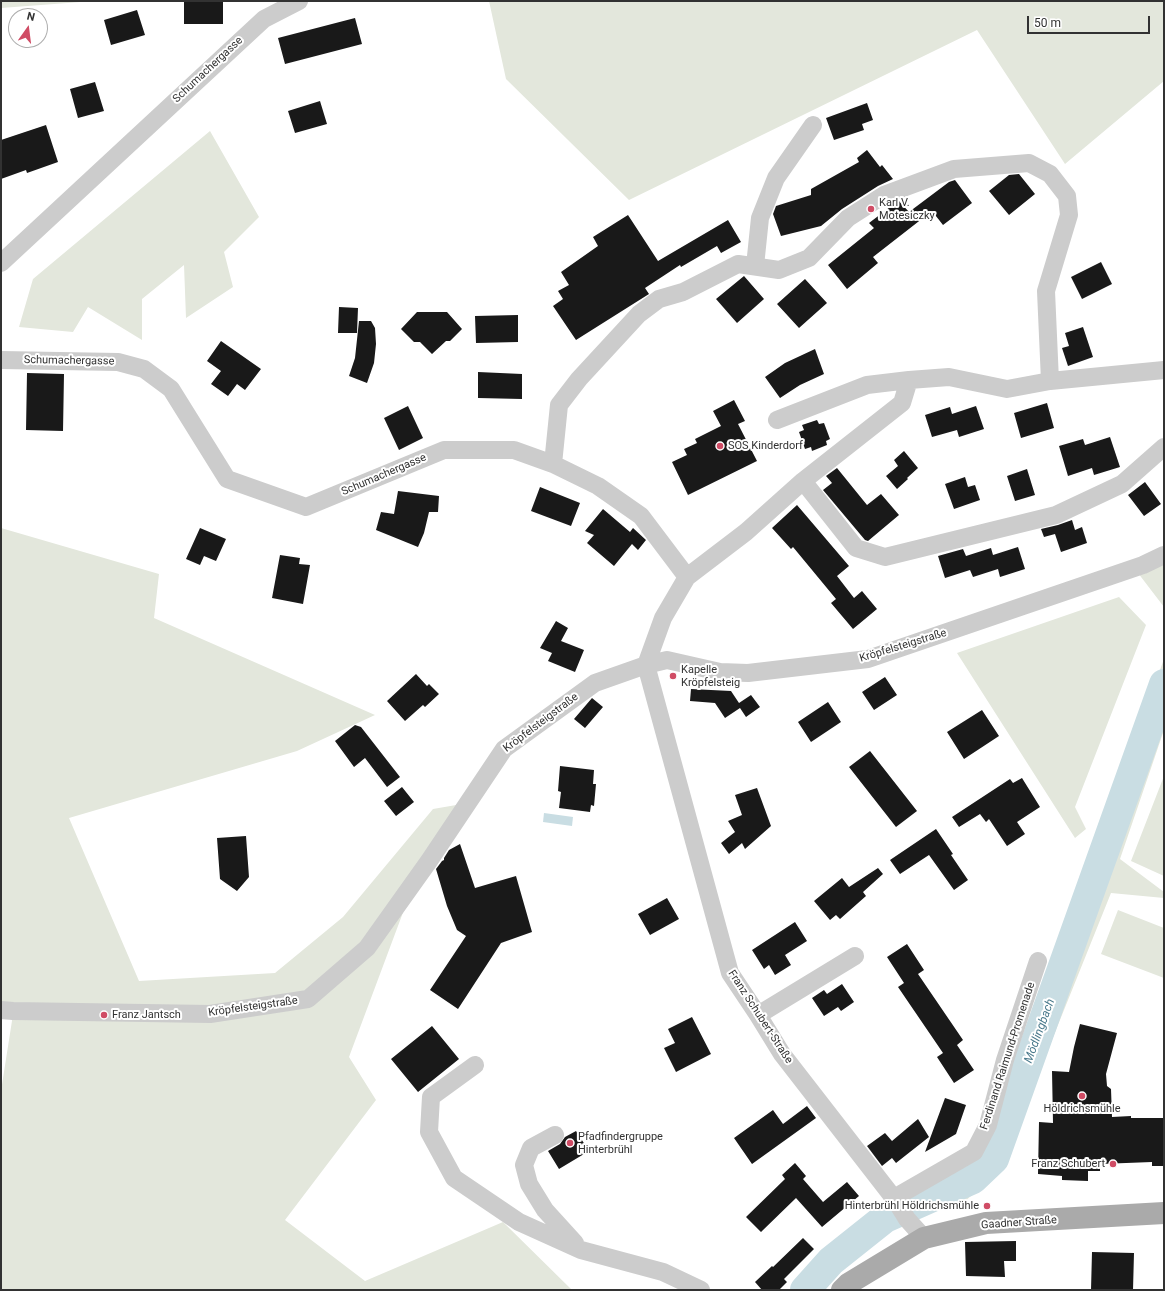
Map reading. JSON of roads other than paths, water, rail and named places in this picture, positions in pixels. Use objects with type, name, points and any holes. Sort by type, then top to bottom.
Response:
[{"type":"main road","name":"Gaadner Straße","points":[[842,1290],[848,1284],[924,1238],[986,1223],[1164,1213]]},
{"type":"street","name":"Schumachergasse","points":[[1,263],[264,19],[299,1]]},
{"type":"street","points":[[755,266],[760,218],[776,178],[813,125]]},
{"type":"street","points":[[553,464],[559,405],[579,379],[639,314],[659,300],[683,292],[738,264],[779,270],[809,258],[848,218],[884,195],[954,168],[1029,163],[1050,174],[1067,196],[1069,215],[1046,291],[1050,381]]},
{"type":"street","name":"Schumachergasse","points":[[1,360],[118,362],[144,369],[171,388],[227,479],[306,507],[444,450],[514,450],[553,464],[598,486],[641,516],[687,577]]},
{"type":"street","points":[[777,420],[867,385],[949,377],[1007,389],[1050,381],[1164,370]]},
{"type":"street","points":[[646,665],[663,618],[687,577],[746,532],[803,482],[902,403],[909,380]]},
{"type":"street","points":[[803,482],[856,548],[885,557],[1056,514],[1122,484],[1164,447]]},
{"type":"street","name":"Kröpfelsteigstraße","points":[[7,1011],[210,1014],[308,999],[367,948],[429,861],[504,749],[595,683],[646,665],[666,660],[720,672],[748,673],[868,659],[1143,565],[1164,555]]},
{"type":"street","name":"Franz Schubert-Straße","points":[[646,665],[730,973],[782,1054],[895,1200],[907,1219],[924,1238]]},
{"type":"street","points":[[758,1015],[855,956]]},
{"type":"street","name":"Ferdinand Raimund-Promenade","points":[[895,1200],[974,1152],[988,1125],[1005,1060],[1038,961]]},
{"type":"street","points":[[475,1065],[431,1097],[429,1132],[454,1178],[519,1222],[581,1250],[663,1272],[701,1290]]},
{"type":"street","points":[[555,1135],[531,1148],[524,1164],[529,1184],[545,1210],[581,1250]]},
{"type":"waterway","name":"Mödlingbach","points":[[805,1290],[831,1261],[885,1218],[973,1179],[994,1159],[1164,684]]},
{"type":"place","name":"Karl V. Motesiczky","points":[[871,209]]},
{"type":"place","name":"SOS Kinderdorf","points":[[720,446]]},
{"type":"place","name":"Kapelle Kröpfelsteig","points":[[673,676]]},
{"type":"place","name":"Franz Jantsch","points":[[104,1015]]},
{"type":"place","name":"Höldrichsmühle","points":[[1082,1096]]},
{"type":"place","name":"Pfadfindergruppe Hinterbrühl","points":[[570,1143]]},
{"type":"place","name":"Franz Schubert","points":[[1113,1164]]},
{"type":"place","name":"Hinterbrühl Höldrichsmühle","points":[[987,1206]]}]
